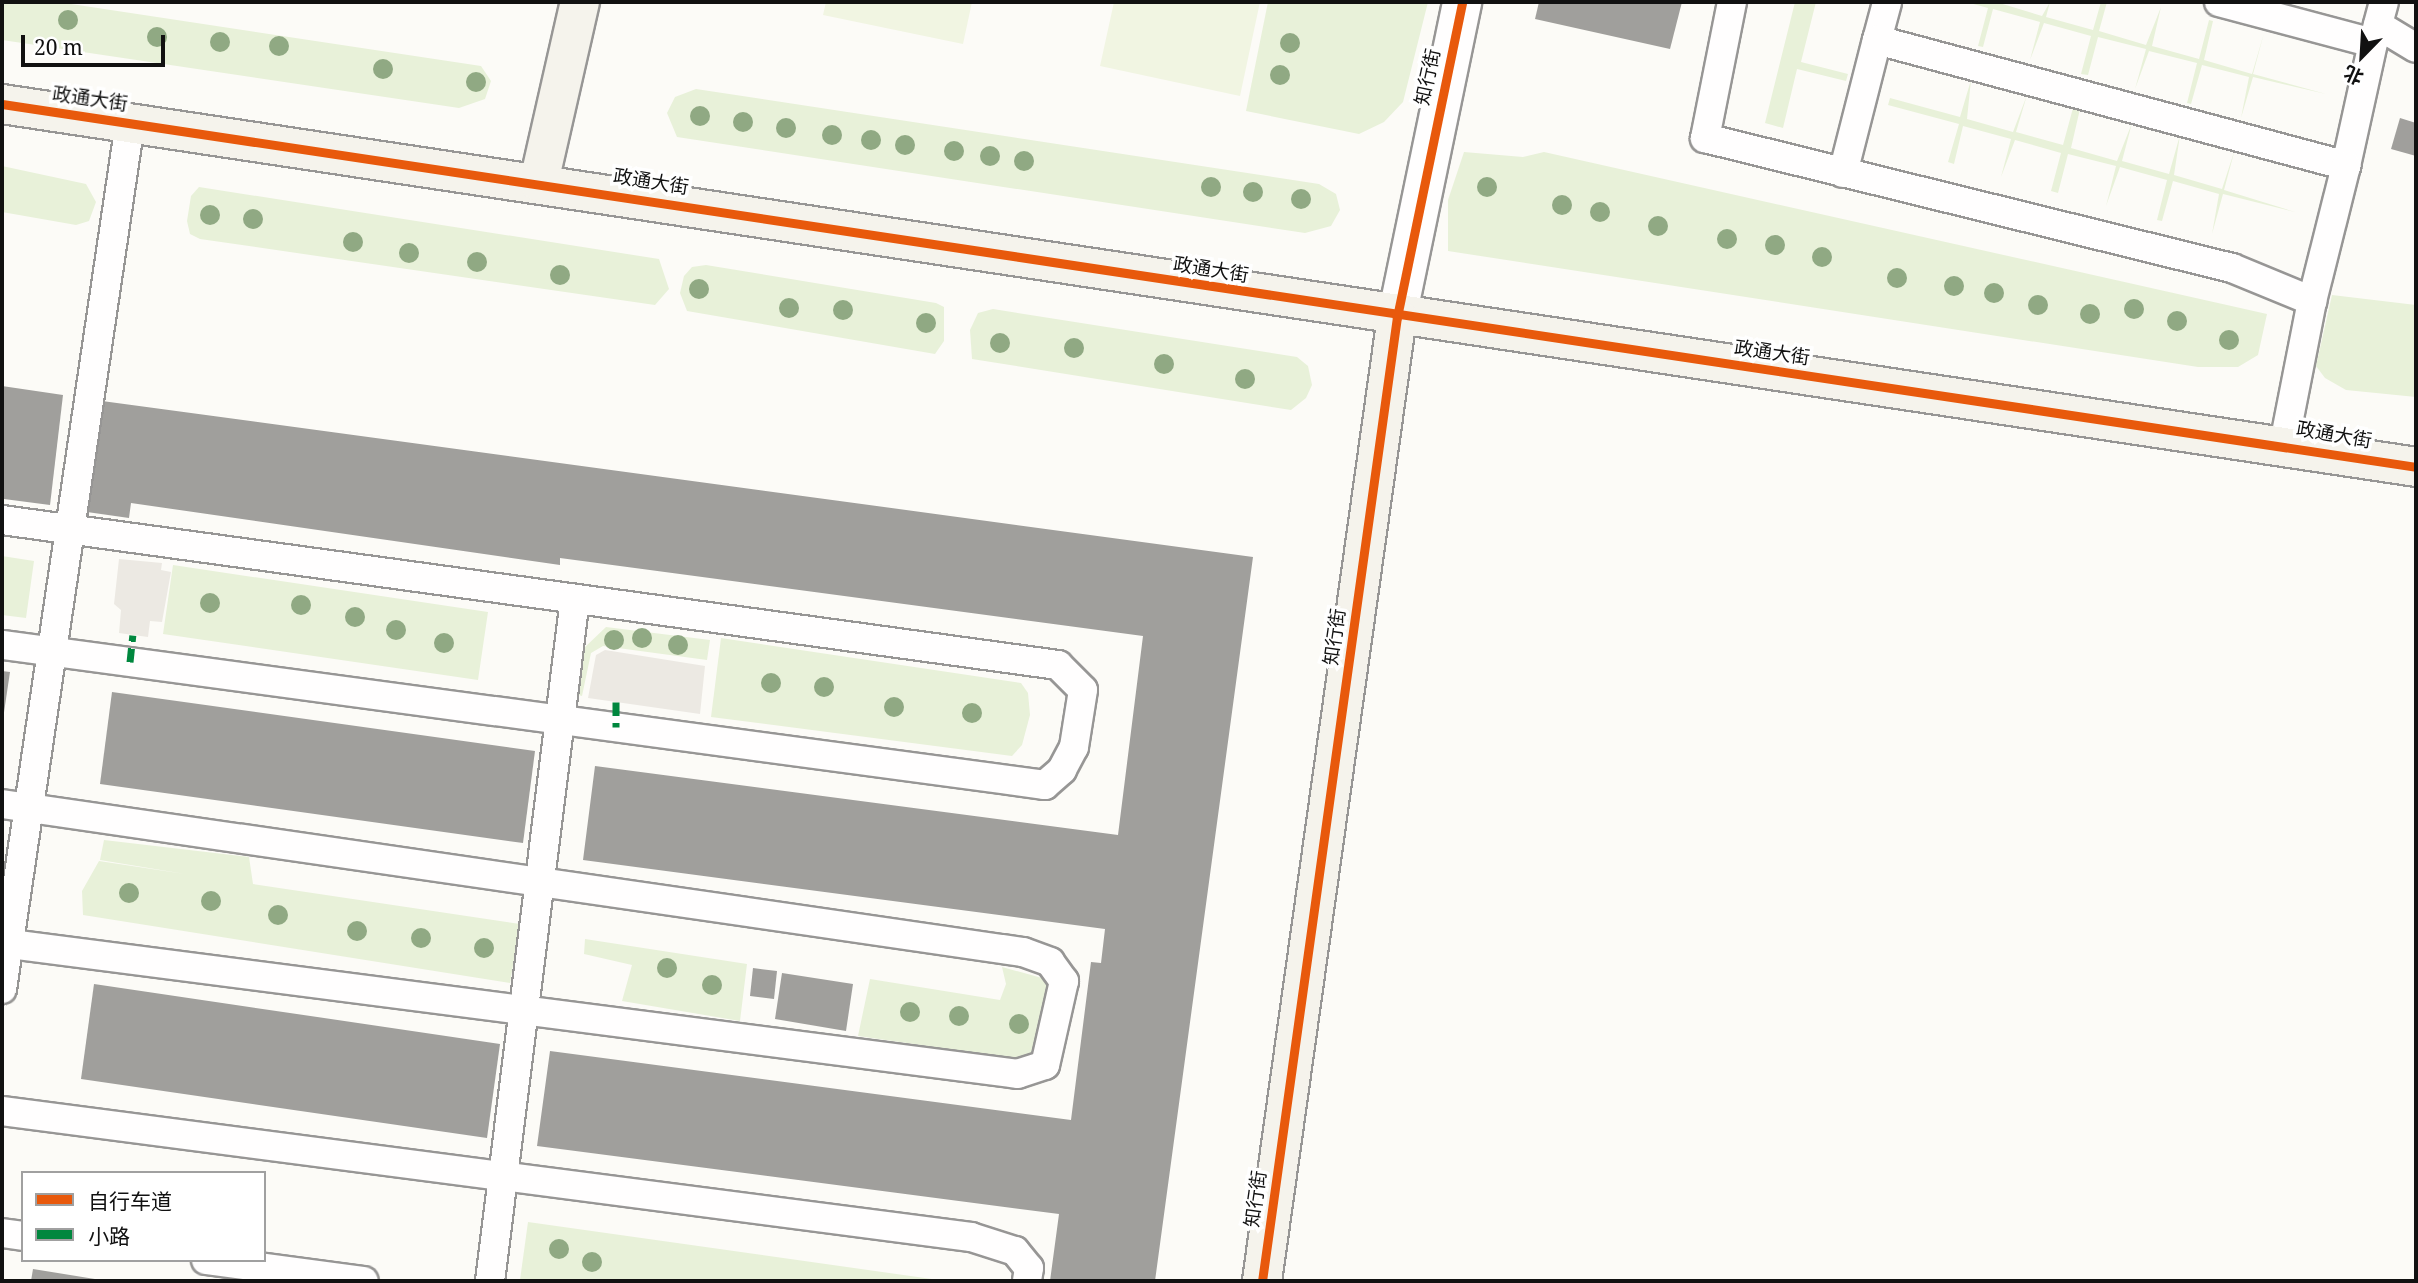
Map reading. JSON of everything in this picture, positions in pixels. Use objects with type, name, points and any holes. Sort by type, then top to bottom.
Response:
[{"type":"street","points":[[539,182],[580,2]]},
{"type":"street","name":"知行街","points":[[1262,1281],[1397,317],[1462,2]]},
{"type":"street","name":"政通大街","points":[[2,104],[539,182],[1397,317],[2284,444],[2416,467]]},
{"type":"lane","points":[[1732,2],[1705,138],[2232,268],[2312,301]]},
{"type":"lane","points":[[1843,173],[1887,2]]},
{"type":"lane","points":[[2219,2],[2378,23],[2416,48]]},
{"type":"lane","points":[[2284,444],[2312,301],[2378,23]]},
{"type":"lane","points":[[1877,40],[2346,166]]},
{"type":"lane","points":[[2,989],[15,806],[52,652],[130,123]]},
{"type":"lane","points":[[2,520],[1058,665],[1083,690],[1074,747],[1062,770],[1045,785],[2,645]]},
{"type":"lane","points":[[489,1281],[575,599]]},
{"type":"lane","points":[[5,944],[1018,1074],[1045,1065],[1064,981],[1050,962],[1023,952],[15,806]]},
{"type":"lane","points":[[2,1111],[502,1180],[971,1237],[1015,1251],[1029,1268],[1027,1281]]},
{"type":"lane","points":[[2,1233],[21,1236]]},
{"type":"lane","points":[[221,1262],[364,1281]]},
{"type":"green space","points":[[2,2],[58,2],[481,66],[491,81],[485,99],[459,108],[2,40]]},
{"type":"green space","points":[[826,2],[972,2],[963,44],[823,15]]},
{"type":"green space","points":[[1114,2],[1260,2],[1240,96],[1100,66]]},
{"type":"green space","points":[[1268,2],[1428,2],[1403,102],[1384,122],[1359,134],[1246,111]]},
{"type":"green space","points":[[1795,2],[1816,2],[1801,62],[1848,74],[1846,81],[1797,69],[1783,128],[1765,123]]},
{"type":"green space","points":[[1966,2],[1996,2],[2042,16],[2050,2],[2046,17],[2093,30],[2101,2],[2107,2],[2099,31],[2146,45],[2161,7],[2152,46],[2199,59],[2209,20],[2213,21],[2204,60],[2252,74],[2264,33],[2253,74],[2326,94],[2253,77],[2241,118],[2249,77],[2202,65],[2191,104],[2187,103],[2197,63],[2149,51],[2135,89],[2146,49],[2098,37],[2088,75],[2081,74],[2091,36],[2044,23],[2030,60],[2040,22],[1993,9],[1983,47],[1978,46],[1988,8]]},
{"type":"green space","points":[[1971,80],[1967,119],[2013,132],[2027,95],[2016,132],[2063,145],[2073,108],[2080,109],[2071,148],[2117,161],[2132,123],[2122,161],[2169,174],[2180,135],[2174,175],[2222,189],[2235,149],[2224,190],[2295,212],[2223,194],[2212,234],[2219,194],[2173,181],[2162,221],[2157,220],[2167,180],[2120,167],[2106,206],[2116,166],[2068,154],[2058,193],[2051,191],[2061,153],[2015,140],[2001,177],[2011,139],[1963,126],[1954,164],[1948,162],[1959,124],[1888,105],[1890,98],[1960,117]]},
{"type":"green space","points":[[696,89],[1319,184],[1336,194],[1340,210],[1331,226],[1305,233],[677,137],[667,113],[675,97]]},
{"type":"green space","points":[[1464,152],[1523,157],[1544,152],[2267,314],[2258,355],[2238,367],[2198,367],[1448,251],[1448,200]]},
{"type":"green space","points":[[2,166],[86,184],[96,202],[89,221],[76,225],[2,212]]},
{"type":"green space","points":[[199,187],[659,259],[669,289],[655,305],[200,239],[190,234],[187,221],[191,196]]},
{"type":"green space","points":[[706,265],[936,303],[944,307],[944,341],[935,354],[687,311],[680,293],[684,276],[692,267]]},
{"type":"green space","points":[[2332,295],[2416,305],[2416,397],[2346,390],[2325,378],[2316,366]]},
{"type":"green space","points":[[993,309],[1297,357],[1308,366],[1312,385],[1306,398],[1291,410],[972,359],[970,330],[978,313]]},
{"type":"green space","points":[[2,556],[34,561],[26,618],[2,615]]},
{"type":"green space","points":[[173,565],[488,612],[478,680],[163,634]]},
{"type":"green space","points":[[606,627],[710,640],[707,660],[603,646],[591,653],[582,696],[575,694],[583,649]]},
{"type":"green space","points":[[721,638],[1021,683],[1028,693],[1030,715],[1022,745],[1012,756],[711,717]]},
{"type":"green space","points":[[104,840],[249,857],[253,884],[520,924],[510,983],[83,915],[82,891],[99,861],[185,874],[100,860]]},
{"type":"green space","points":[[585,939],[747,964],[740,1021],[622,1001],[632,965],[584,954]]},
{"type":"green space","points":[[1002,967],[1042,978],[1053,995],[1040,1043],[1025,1060],[858,1036],[870,979],[1000,1000],[1006,984]]},
{"type":"green space","points":[[528,1222],[946,1281],[520,1280]]},
{"type":"shaded area","points":[[119,559],[162,563],[161,570],[171,572],[162,622],[150,621],[148,637],[119,633],[121,610],[114,604]]},
{"type":"shaded area","points":[[605,650],[705,666],[700,714],[588,698],[596,655]]},
{"type":"building","points":[[1539,2],[1682,2],[1670,49],[1535,19]]},
{"type":"building","points":[[2400,118],[2416,123],[2416,156],[2391,149]]},
{"type":"building","points":[[2,386],[63,395],[50,505],[4,499]]},
{"type":"building","points":[[102,401],[1253,557],[1155,1281],[1050,1281],[1059,1214],[537,1146],[550,1051],[1071,1120],[1091,962],[1101,963],[1105,929],[583,860],[595,766],[1118,835],[1143,636],[560,558],[560,565],[131,503],[129,518],[87,512]]},
{"type":"building","points":[[2,671],[10,672],[3,719],[2,719]]},
{"type":"building","points":[[112,692],[535,751],[523,843],[100,784]]},
{"type":"building","points":[[753,968],[777,971],[774,999],[750,996]]},
{"type":"building","points":[[782,973],[853,984],[846,1031],[775,1019]]},
{"type":"building","points":[[94,984],[500,1044],[487,1138],[81,1079]]},
{"type":"building","points":[[33,1269],[101,1280],[101,1281],[31,1281]]},
{"type":"marked path","points":[[130,662],[133,635]]},
{"type":"marked path","points":[[616,702],[616,727]]},
{"type":"cycle path","points":[[1262,1281],[1397,317],[1462,2]]},
{"type":"cycle path","points":[[2,104],[2416,467]]}]
